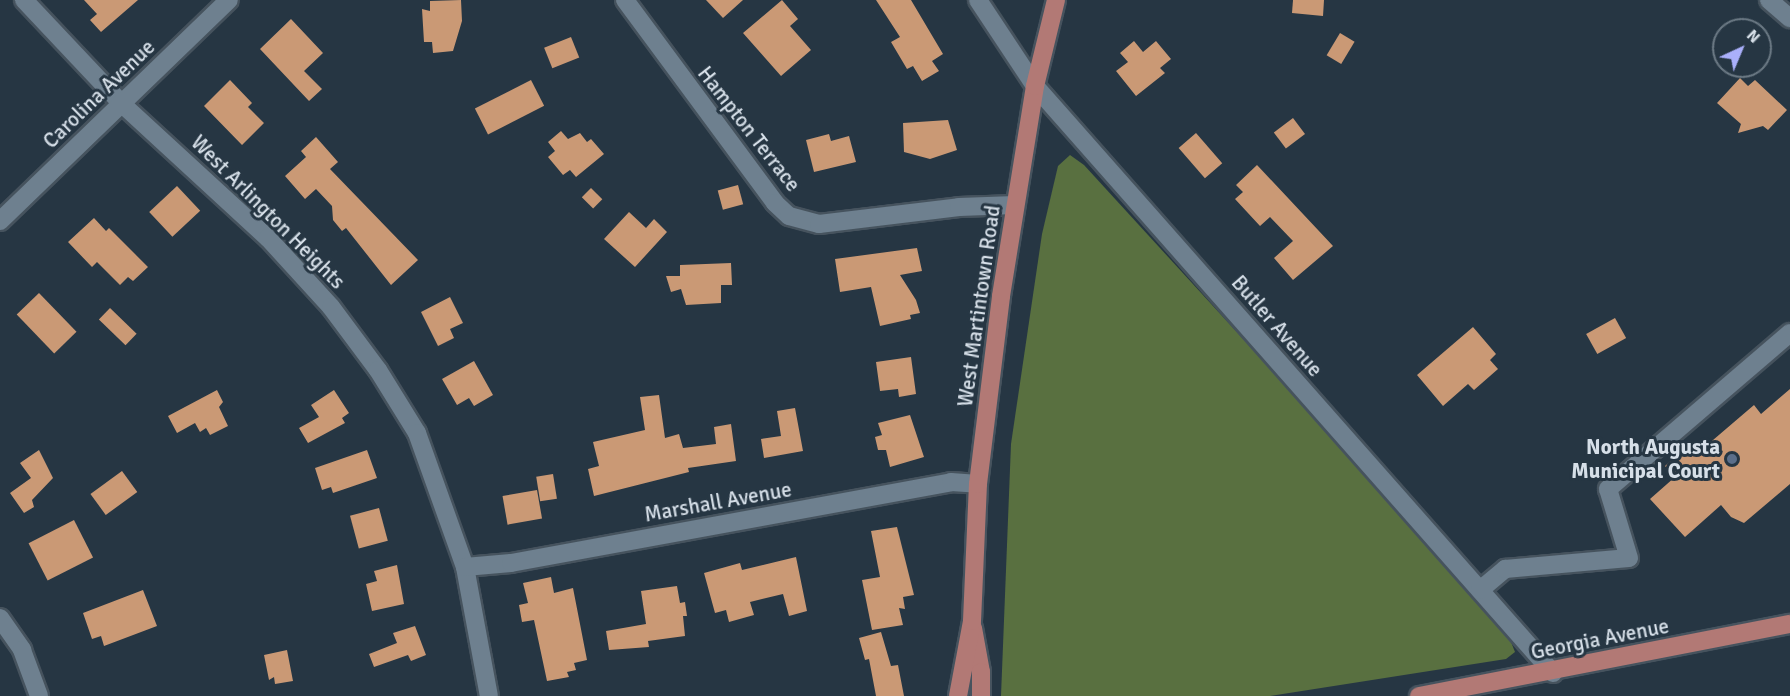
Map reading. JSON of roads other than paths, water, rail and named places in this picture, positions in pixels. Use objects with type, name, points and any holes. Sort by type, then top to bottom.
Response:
[{"type":"main road","name":"West Martintown Road","points":[[958,696],[972,621],[978,484],[1015,205],[1035,86],[1056,0]]},
{"type":"main road","name":"West Martintown Road","points":[[972,621],[981,672],[981,696]]},
{"type":"main road","name":"Georgia Avenue","points":[[1419,696],[1553,673],[1790,624]]},
{"type":"street","name":"West Arlington Heights","points":[[24,0],[121,103],[268,237],[331,307],[378,370],[417,434],[465,567],[489,696]]},
{"type":"street","name":"Hampton Terrace","points":[[625,0],[775,203],[789,216],[819,224],[959,207],[1015,205]]},
{"type":"street","name":"Butler Avenue","points":[[978,0],[1035,86],[1553,673]]},
{"type":"street","points":[[1769,0],[1790,18]]},
{"type":"street","name":"Carolina Avenue","points":[[0,221],[225,1]]},
{"type":"street","points":[[1480,590],[1505,569],[1629,558],[1608,489],[1790,333]]},
{"type":"street","name":"Marshall Avenue","points":[[465,567],[511,563],[951,482],[978,484]]},
{"type":"street","points":[[0,618],[22,650],[39,696]]},
{"type":"place","name":"North Augusta Municipal Court","points":[[1732,459]]}]
